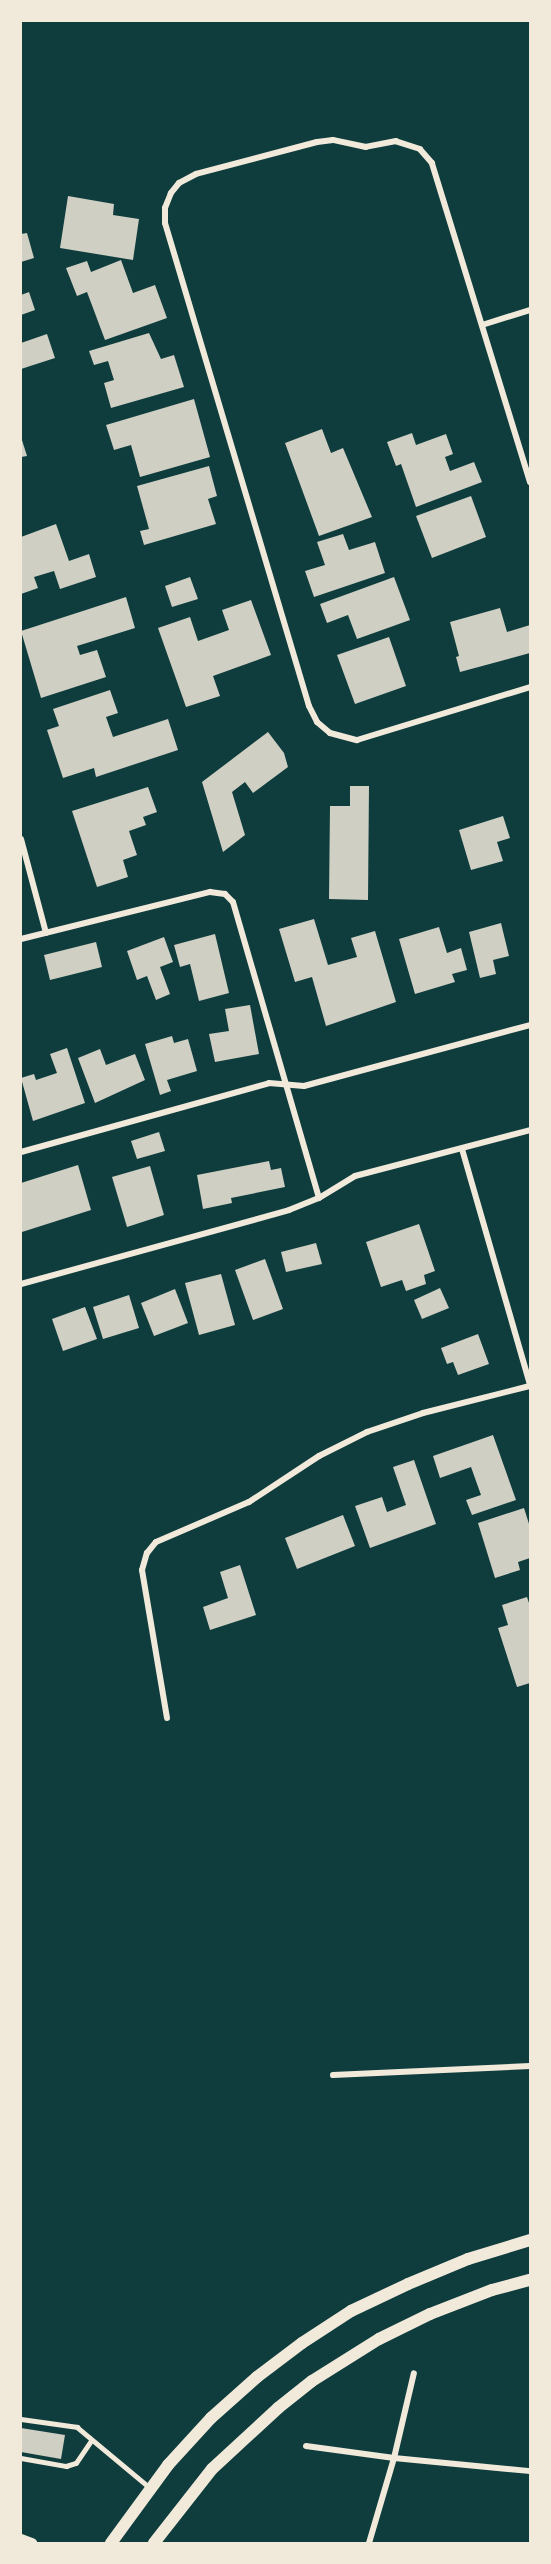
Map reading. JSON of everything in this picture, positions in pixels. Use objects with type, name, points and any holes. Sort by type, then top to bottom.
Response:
[{"type":"main road","points":[[111,2543],[150,2487],[212,2418],[257,2377],[302,2343],[351,2312],[408,2284],[468,2259],[530,2240]]},
{"type":"main road","points":[[154,2543],[212,2469],[278,2408],[312,2381],[379,2339],[430,2314],[492,2290],[530,2280]]},
{"type":"street","points":[[530,482],[432,163],[427,156],[412,144],[388,141],[366,147],[333,140],[317,142],[196,174],[179,183],[171,193],[165,208],[165,224],[309,706],[317,722],[330,733],[357,740],[530,687]]},
{"type":"street","points":[[482,325],[530,310]]},
{"type":"street","points":[[21,839],[46,933]]},
{"type":"street","points":[[21,939],[210,892],[225,894],[232,902],[319,1198]]},
{"type":"street","points":[[21,1152],[269,1083],[304,1086],[530,1025]]},
{"type":"street","points":[[21,1284],[289,1210],[319,1198],[355,1176],[530,1130]]},
{"type":"street","points":[[167,1718],[142,1570],[147,1553],[156,1542],[249,1502],[319,1456],[367,1432],[423,1413],[530,1385],[462,1149]]},
{"type":"street","points":[[333,2075],[530,2066]]},
{"type":"street","points":[[369,2543],[394,2458],[414,2373]]},
{"type":"street","points":[[306,2446],[394,2458],[530,2471]]},
{"type":"street","points":[[21,2539],[32,2543]]},
{"type":"lane","points":[[21,2419],[77,2427],[91,2441],[150,2487]]},
{"type":"lane","points":[[21,2458],[66,2466],[76,2463],[91,2441]]},
{"type":"building","points":[[68,196],[114,204],[113,215],[139,219],[133,260],[60,248]]},
{"type":"building","points":[[27,233],[34,258],[21,262],[21,234]]},
{"type":"building","points":[[121,260],[133,293],[155,285],[167,318],[105,340],[87,292],[77,296],[66,268],[87,261],[91,272]]},
{"type":"building","points":[[29,292],[35,310],[21,315],[21,295]]},
{"type":"building","points":[[149,333],[161,359],[174,355],[184,387],[111,408],[104,383],[114,380],[108,361],[94,365],[89,351]]},
{"type":"building","points":[[47,334],[55,358],[21,369],[21,343]]},
{"type":"building","points":[[194,399],[210,457],[140,477],[131,445],[114,450],[106,425]]},
{"type":"building","points":[[322,429],[331,453],[343,448],[372,517],[319,536],[285,443]]},
{"type":"building","points":[[412,433],[416,445],[446,434],[453,454],[445,457],[450,471],[474,462],[482,482],[416,507],[401,464],[396,466],[387,442]]},
{"type":"building","points":[[21,437],[27,456],[21,457]]},
{"type":"building","points":[[209,466],[217,496],[208,499],[216,524],[144,545],[140,531],[149,529],[137,486]]},
{"type":"building","points":[[471,496],[486,537],[432,558],[416,516]]},
{"type":"building","points":[[56,524],[69,561],[89,554],[96,577],[60,589],[54,571],[34,577],[38,588],[21,594],[21,537]]},
{"type":"building","points":[[343,534],[349,550],[375,542],[385,573],[314,597],[305,571],[325,565],[317,542]]},
{"type":"building","points":[[190,577],[198,599],[172,607],[165,586]]},
{"type":"building","points":[[394,577],[410,620],[357,639],[348,615],[327,623],[320,604]]},
{"type":"building","points":[[126,597],[135,628],[77,646],[80,655],[97,650],[106,677],[41,698],[21,631]]},
{"type":"building","points":[[251,600],[271,655],[213,676],[220,696],[186,707],[158,628],[190,617],[198,641],[229,630],[222,610]]},
{"type":"building","points":[[500,608],[507,632],[530,625],[530,653],[460,672],[456,657],[459,656],[450,622]]},
{"type":"building","points":[[389,637],[406,686],[355,704],[337,655]]},
{"type":"building","points":[[110,690],[118,713],[106,717],[113,737],[168,719],[178,750],[96,777],[94,768],[63,778],[47,730],[59,726],[53,709]]},
{"type":"building","points":[[268,732],[284,753],[288,767],[253,793],[245,782],[232,792],[245,835],[223,852],[202,782]]},
{"type":"building","points":[[350,786],[369,786],[368,900],[329,899],[330,806],[350,806]]},
{"type":"building","points":[[148,787],[157,812],[143,817],[146,825],[129,831],[137,855],[123,860],[128,877],[97,887],[72,811]]},
{"type":"building","points":[[503,816],[510,838],[497,842],[503,861],[471,870],[459,830]]},
{"type":"building","points":[[314,919],[328,965],[357,957],[351,938],[375,931],[396,1002],[326,1026],[312,977],[295,982],[279,929]]},
{"type":"building","points":[[501,923],[509,956],[493,960],[496,974],[480,978],[469,932]]},
{"type":"building","points":[[439,927],[447,953],[461,948],[467,970],[452,974],[455,982],[415,994],[399,939]]},
{"type":"building","points":[[215,934],[229,993],[199,1001],[190,964],[180,967],[174,945]]},
{"type":"building","points":[[164,937],[173,962],[160,967],[170,994],[156,1000],[147,976],[137,980],[127,951]]},
{"type":"building","points":[[96,942],[102,967],[50,980],[44,955]]},
{"type":"building","points":[[250,1005],[259,1054],[215,1062],[209,1034],[229,1031],[225,1009]]},
{"type":"building","points":[[172,1036],[174,1043],[188,1039],[197,1071],[167,1080],[171,1091],[160,1095],[145,1044]]},
{"type":"building","points":[[67,1048],[85,1103],[33,1121],[21,1078],[34,1074],[36,1080],[57,1073],[50,1054]]},
{"type":"building","points":[[100,1049],[106,1065],[135,1054],[145,1080],[95,1103],[78,1058]]},
{"type":"building","points":[[159,1132],[165,1151],[137,1159],[131,1141]]},
{"type":"building","points":[[269,1161],[271,1170],[281,1168],[285,1187],[231,1198],[232,1203],[203,1209],[197,1175]]},
{"type":"building","points":[[78,1165],[91,1210],[22,1232],[21,1183]]},
{"type":"building","points":[[150,1166],[164,1215],[127,1227],[112,1177]]},
{"type":"building","points":[[419,1224],[435,1271],[424,1275],[426,1284],[406,1291],[402,1280],[381,1287],[366,1242]]},
{"type":"building","points":[[316,1243],[322,1264],[286,1272],[281,1252]]},
{"type":"building","points":[[265,1259],[283,1309],[253,1320],[235,1270]]},
{"type":"building","points":[[221,1274],[235,1325],[199,1335],[185,1283]]},
{"type":"building","points":[[440,1288],[449,1308],[422,1319],[414,1300]]},
{"type":"building","points":[[175,1289],[188,1323],[154,1336],[141,1303]]},
{"type":"building","points":[[129,1295],[139,1328],[103,1339],[93,1307]]},
{"type":"building","points":[[85,1307],[97,1339],[63,1351],[52,1319]]},
{"type":"building","points":[[478,1334],[489,1364],[458,1375],[453,1362],[447,1364],[441,1348]]},
{"type":"building","points":[[493,1435],[516,1500],[472,1515],[466,1500],[481,1495],[471,1467],[440,1478],[433,1456]]},
{"type":"building","points":[[414,1460],[436,1524],[370,1548],[355,1506],[382,1497],[387,1512],[406,1505],[393,1467]]},
{"type":"building","points":[[524,1508],[530,1527],[530,1558],[518,1562],[520,1570],[495,1578],[478,1523]]},
{"type":"building","points":[[343,1515],[355,1546],[297,1569],[285,1538]]},
{"type":"building","points":[[240,1565],[256,1615],[210,1630],[203,1607],[228,1598],[220,1572]]},
{"type":"building","points":[[527,1597],[530,1606],[530,1683],[517,1687],[498,1628],[508,1625],[502,1605]]},
{"type":"building","points":[[21,2428],[65,2435],[61,2459],[21,2452]]}]
